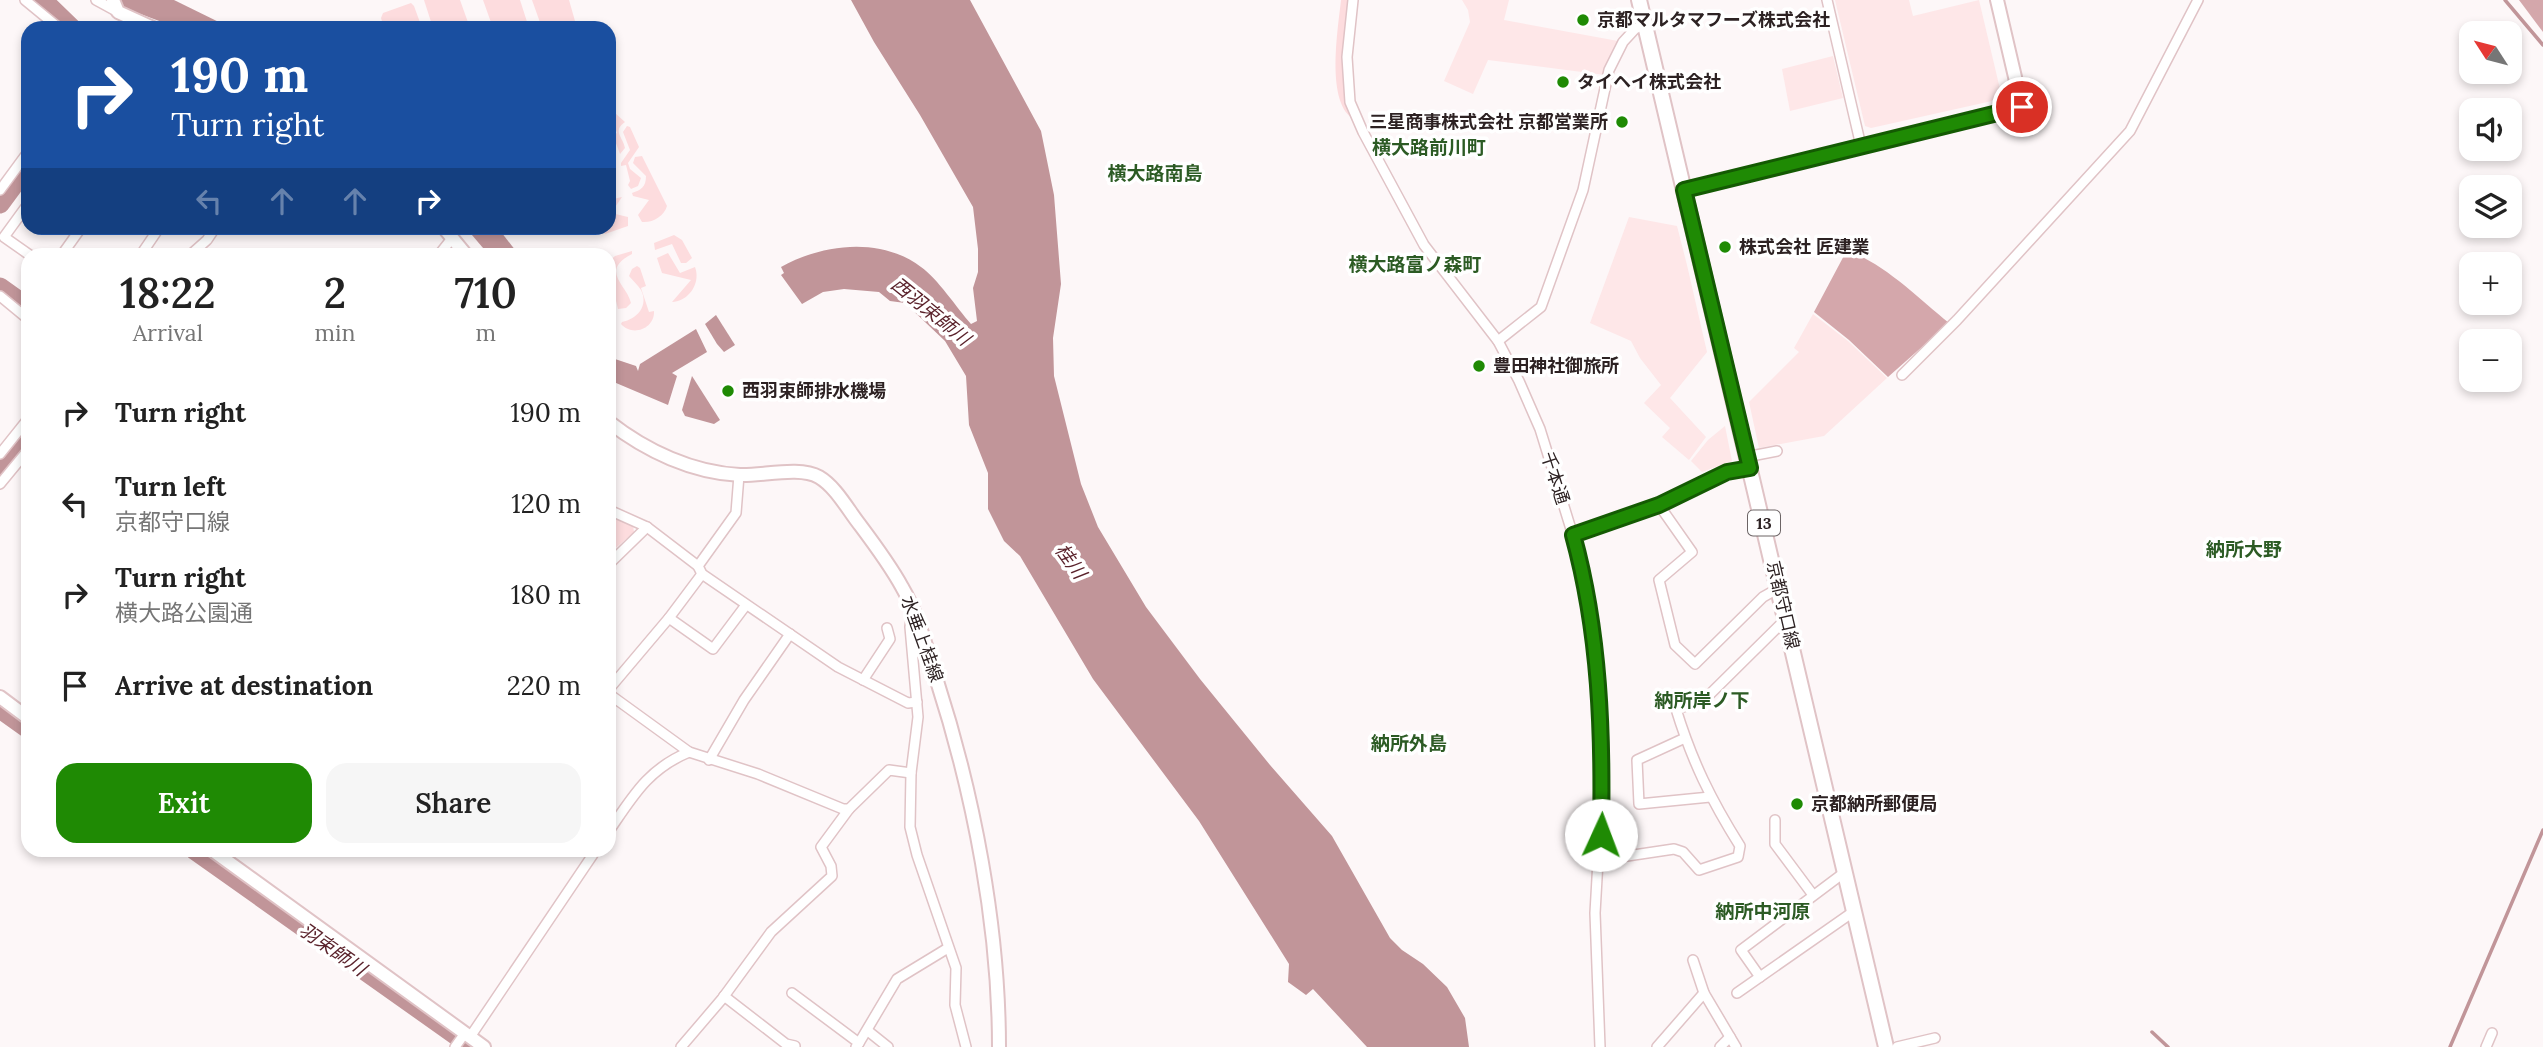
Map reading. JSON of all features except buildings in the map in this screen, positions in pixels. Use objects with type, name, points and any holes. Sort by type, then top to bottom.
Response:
[{"type":"main road","name":"京都守口線","points":[[1639,0],[1886,1047]]},
{"type":"main road","points":[[1684,190],[2022,107],[1997,0]]},
{"type":"main road","points":[[119,12],[138,21]]},
{"type":"main road","name":"水垂上桂線","points":[[616,427],[632,440],[666,457],[702,469],[739,475],[817,475],[837,494],[903,587],[953,730],[987,901],[999,1047]]},
{"type":"main road","points":[[0,697],[21,713]]},
{"type":"main road","points":[[222,857],[484,1047]]},
{"type":"street","points":[[24,0],[50,21]]},
{"type":"street","points":[[96,0],[119,12]]},
{"type":"street","name":"千本通","points":[[1353,0],[1347,57],[1350,102],[1363,132],[1424,245],[1498,341],[1519,381],[1540,429],[1573,535],[1596,648],[1602,791],[1595,913],[1600,1047]]},
{"type":"street","points":[[1827,0],[1861,146]]},
{"type":"street","points":[[1902,375],[1957,320],[2130,131],[2198,0]]},
{"type":"street","points":[[1498,341],[1541,307],[1584,190],[1609,70],[1623,42],[1635,29],[1645,24]]},
{"type":"street","points":[[0,190],[21,162]]},
{"type":"street","points":[[21,214],[4,237],[21,249]]},
{"type":"street","points":[[198,248],[210,235]]},
{"type":"street","points":[[0,296],[21,312]]},
{"type":"street","points":[[0,454],[21,428]]},
{"type":"street","points":[[1573,535],[1659,505],[1777,451]]},
{"type":"street","points":[[0,484],[21,458]]},
{"type":"street","points":[[616,683],[669,618],[736,513],[739,475]]},
{"type":"street","points":[[1659,505],[1692,552],[1659,580],[1675,645],[1695,664],[1763,597],[1779,588]]},
{"type":"street","points":[[616,513],[647,527],[746,605],[838,667],[908,703],[917,702]]},
{"type":"street","points":[[616,557],[647,527]]},
{"type":"street","points":[[669,618],[713,649],[746,605]]},
{"type":"street","points":[[913,610],[910,627],[918,718],[911,773],[909,827],[956,968],[955,1004],[966,1047]]},
{"type":"street","points":[[1600,856],[1607,859],[1674,849],[1683,852],[1699,870],[1738,857],[1740,846],[1710,797],[1676,709],[1703,701],[1786,620]]},
{"type":"street","points":[[863,680],[890,639],[887,628]]},
{"type":"street","points":[[709,760],[744,700],[790,634]]},
{"type":"street","points":[[616,697],[689,752],[758,774],[843,810],[849,809]]},
{"type":"street","points":[[1685,738],[1637,760],[1639,804],[1710,797]]},
{"type":"street","points":[[616,821],[652,774],[666,762],[689,752]]},
{"type":"street","points":[[681,1047],[724,996],[771,932],[832,876],[831,866],[821,847],[849,809],[889,770],[911,773]]},
{"type":"street","points":[[1775,820],[1775,845],[1813,895]]},
{"type":"street","points":[[455,1047],[467,1035],[591,857]]},
{"type":"street","points":[[1760,976],[1741,950],[1845,872]]},
{"type":"street","points":[[1737,993],[1853,912]]},
{"type":"street","points":[[792,993],[857,1045],[868,1031],[897,979],[948,948]]},
{"type":"street","points":[[1693,960],[1704,993],[1736,1047]]},
{"type":"street","points":[[1657,1047],[1704,993]]},
{"type":"street","points":[[724,996],[786,1044],[795,1046]]},
{"type":"street","points":[[753,1009],[795,1046]]},
{"type":"street","points":[[868,1031],[888,1047]]},
{"type":"street","points":[[2486,1047],[2492,1033]]},
{"type":"street","points":[[1720,1047],[1730,1037]]},
{"type":"street","points":[[1897,1047],[1935,1038]]},
{"type":"shaded area","points":[[424,0],[460,0],[468,21],[431,21]]},
{"type":"shaded area","points":[[483,0],[520,0],[527,21],[490,21]]},
{"type":"shaded area","points":[[532,0],[569,0],[575,21],[540,21]]},
{"type":"shaded area","points":[[1341,0],[1350,0],[1352,118],[1344,109],[1336,80],[1336,45]]},
{"type":"shaded area","points":[[1462,0],[1509,0],[1504,20],[1618,41],[1611,53],[1605,75],[1488,60],[1473,94],[1444,81],[1470,22],[1468,10]]},
{"type":"shaded area","points":[[1835,0],[1909,0],[1913,16],[1979,0],[2000,89],[1992,101],[1871,128],[1865,126]]},
{"type":"shaded area","points":[[2519,0],[2543,0],[2543,32]]},
{"type":"shaded area","points":[[411,3],[419,21],[382,21],[383,13]]},
{"type":"shaded area","points":[[1833,56],[1843,98],[1790,111],[1782,69]]},
{"type":"shaded area","points":[[616,114],[625,122],[619,128],[625,148],[620,154],[616,143]]},
{"type":"shaded area","points":[[627,126],[630,127],[639,147],[628,163],[630,169],[641,178],[638,186],[631,189],[628,185],[630,181],[626,165],[621,166],[630,150],[623,132]]},
{"type":"shaded area","points":[[642,156],[667,206],[661,216],[646,222],[642,222],[638,215],[649,200],[633,196],[632,193],[645,183],[646,176],[633,163],[635,157]]},
{"type":"shaded area","points":[[616,214],[628,217],[628,226],[616,230]]},
{"type":"shaded area","points":[[1629,217],[1677,226],[1687,265],[1707,352],[1670,398],[1706,437],[1689,460],[1662,437],[1670,428],[1644,403],[1661,385],[1640,358],[1631,341],[1590,323]]},
{"type":"shaded area","points":[[674,235],[682,240],[692,258],[686,263],[681,263],[672,244],[655,250],[654,243]]},
{"type":"shaded area","points":[[1847,250],[1888,273],[1949,323],[1888,377],[1814,312]]},
{"type":"shaded area","points":[[632,251],[632,254],[617,266],[616,272],[616,256]]},
{"type":"shaded area","points":[[668,253],[680,273],[695,267],[696,273],[695,285],[688,295],[672,302],[691,280],[662,273],[657,258]]},
{"type":"shaded area","points":[[637,266],[646,286],[641,288],[649,312],[654,311],[647,326],[631,330],[621,324],[637,315],[644,301],[641,290],[629,276]]},
{"type":"shaded area","points":[[616,272],[631,303],[626,308],[618,309]]},
{"type":"shaded area","points":[[1813,314],[1848,341],[1887,378],[1824,436],[1759,448],[1749,402],[1799,352],[1794,348]]},
{"type":"shaded area","points":[[1725,426],[1732,461],[1702,472],[1691,461],[1708,440]]},
{"type":"shaded area","points":[[616,517],[633,525],[634,532],[616,548]]},
{"type":"water","points":[[103,0],[174,0],[217,21],[159,21]]},
{"type":"water","points":[[851,0],[970,0],[1041,131],[1054,195],[1061,284],[1053,338],[1054,376],[1081,484],[1098,527],[1146,607],[1200,679],[1332,836],[1390,938],[1447,987],[1465,1018],[1469,1047],[1367,1047],[1313,989],[1306,995],[1288,982],[1289,964],[1199,821],[1093,679],[1020,556],[1004,541],[988,509],[988,473],[969,425],[966,376],[945,341],[905,303],[890,301],[879,292],[844,289],[823,292],[802,304],[781,275],[784,273],[781,267],[814,253],[851,247],[888,251],[921,267],[971,324],[977,321],[973,288],[978,272],[978,249],[973,207]]},
{"type":"water","points":[[472,235],[503,235],[514,248],[483,248]]},
{"type":"water","points":[[716,315],[735,345],[724,352],[705,324]]},
{"type":"water","points":[[696,329],[707,352],[672,373],[677,376],[668,405],[616,383],[616,359],[636,366],[638,371],[640,364]]},
{"type":"water","points":[[692,376],[720,420],[714,424],[685,416],[682,410]]},
{"type":"waterway","name":"羽束師川","points":[[43,0],[65,21]]},
{"type":"waterway","points":[[2505,0],[2543,45]]},
{"type":"waterway","name":"羽束師川","points":[[0,204],[21,176]]},
{"type":"waterway","name":"羽束師川","points":[[0,287],[21,302]]},
{"type":"waterway","name":"羽束師川","points":[[0,468],[21,441]]},
{"type":"waterway","name":"羽束師川","points":[[0,709],[21,724]]},
{"type":"waterway","points":[[2450,1047],[2543,830]]},
{"type":"waterway","name":"羽束師川","points":[[204,857],[472,1047]]},
{"type":"waterway","points":[[2152,1032],[2168,1047]]},
{"type":"place","name":"京都マルタマフーズ株式会社","points":[[1583,20]]},
{"type":"place","name":"タイヘイ株式会社","points":[[1563,82]]},
{"type":"place","name":"三星商事株式会社 京都営業所","points":[[1622,122]]},
{"type":"place","name":"株式会社 匠建業","points":[[1725,247]]},
{"type":"place","name":"豊田神社御旅所","points":[[1479,366]]},
{"type":"place","name":"西羽束師排水機場","points":[[728,391]]},
{"type":"place","name":"京都納所郵便局","points":[[1797,804]]},
{"type":"district","name":"横大路前川町","points":[[1429,147]]},
{"type":"district","name":"横大路南島","points":[[1155,173]]},
{"type":"district","name":"横大路富ノ森町","points":[[1415,264]]},
{"type":"district","name":"納所大野","points":[[2244,549]]},
{"type":"district","name":"納所岸ノ下","points":[[1702,700]]},
{"type":"district","name":"納所外島","points":[[1409,743]]},
{"type":"district","name":"納所中河原","points":[[1763,911]]},
{"type":"route","points":[[1601,835],[1602,791],[1596,648],[1573,535],[1659,505],[1727,472],[1750,468],[1684,190],[2022,107]]},
{"type":"water label","name":"西羽束師川","points":[[931,311]]},
{"type":"water label","name":"桂川","points":[[1071,561]]}]
